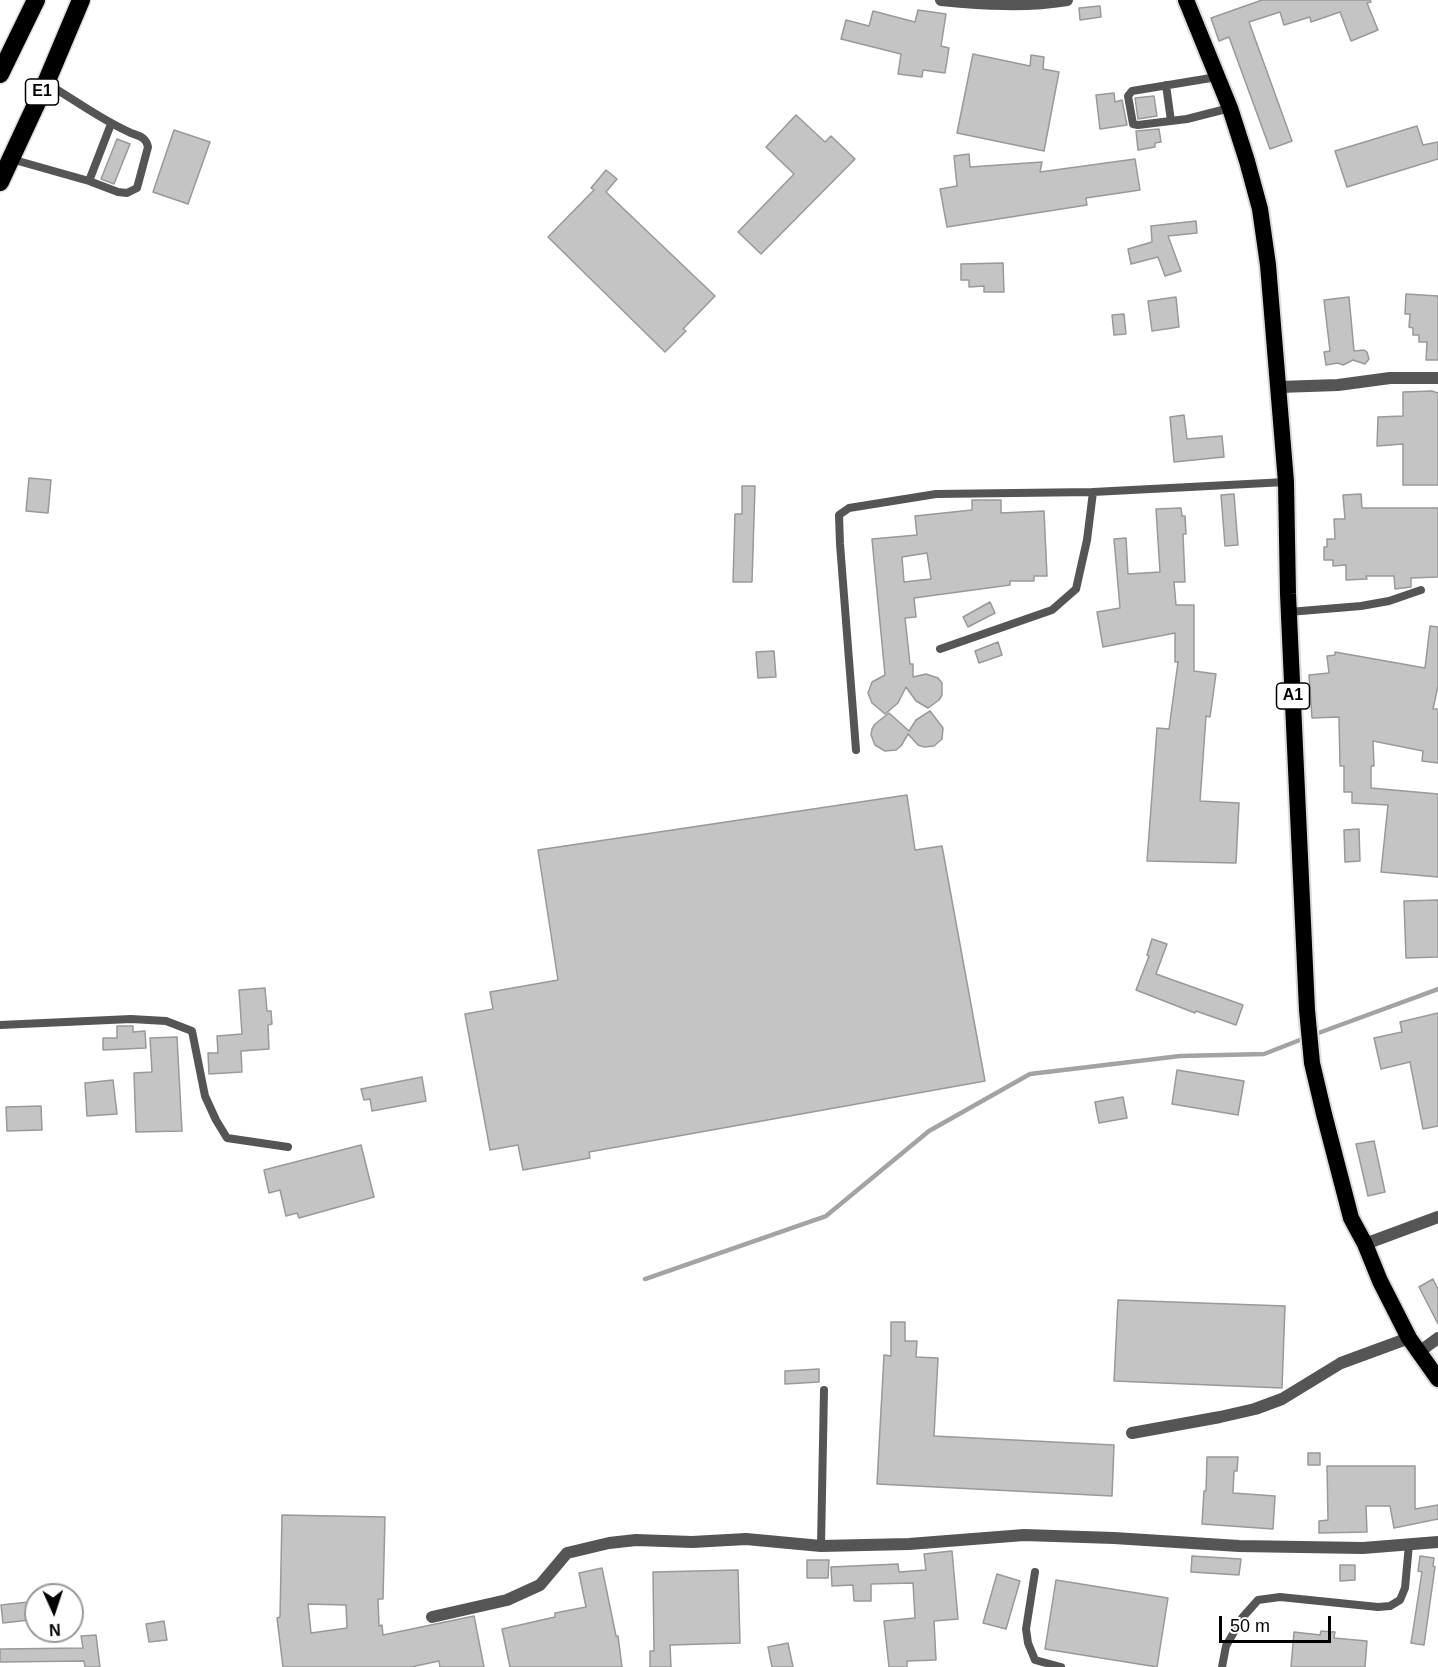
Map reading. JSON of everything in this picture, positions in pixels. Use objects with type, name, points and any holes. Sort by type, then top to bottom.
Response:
[{"type":"highway","name":"E1","points":[[0,74],[36,0]]},
{"type":"highway","name":"E1","points":[[0,182],[81,0]]},
{"type":"highway","name":"A1","points":[[1186,0],[1230,108],[1260,209],[1272,296],[1286,482],[1289,612],[1307,1010],[1312,1063],[1351,1218],[1409,1338],[1438,1379]]},
{"type":"street","points":[[941,0],[984,4],[1050,3],[1067,0]]},
{"type":"street","points":[[1279,387],[1338,386],[1390,378],[1438,378]]},
{"type":"street","points":[[1365,1244],[1438,1217]]},
{"type":"street","points":[[1132,1433],[1255,1409],[1282,1399],[1341,1363],[1409,1338]]},
{"type":"street","points":[[1419,1352],[1438,1338]]},
{"type":"street","points":[[432,1617],[507,1600],[540,1585],[567,1553],[609,1543],[636,1540],[692,1542],[746,1539],[821,1546],[909,1544],[1024,1535],[1239,1546],[1363,1548],[1438,1542]]},
{"type":"lane","points":[[1217,77],[1136,90],[1128,96],[1132,124],[1171,121],[1230,108]]},
{"type":"lane","points":[[11,159],[89,181],[118,192],[127,193],[137,188],[148,147],[147,141],[111,124],[46,83]]},
{"type":"lane","points":[[1166,85],[1171,121]]},
{"type":"lane","points":[[89,181],[111,124]]},
{"type":"lane","points":[[856,750],[840,555],[839,514],[849,508],[936,494],[1093,492],[1286,482]]},
{"type":"lane","points":[[940,649],[1052,610],[1077,589],[1087,540],[1093,492]]},
{"type":"lane","points":[[1289,612],[1361,606],[1389,601],[1421,590]]},
{"type":"lane","points":[[0,1025],[131,1019],[166,1021],[192,1031],[205,1096],[227,1138],[288,1147]]},
{"type":"lane","points":[[821,1546],[824,1390]]},
{"type":"lane","points":[[1222,1667],[1226,1646],[1242,1618],[1258,1600],[1280,1597],[1378,1607],[1390,1606],[1400,1600],[1405,1588],[1409,1544]]},
{"type":"lane","points":[[1035,1572],[1026,1629],[1028,1643],[1035,1660],[1061,1667]]},
{"type":"building","points":[[1262,0],[1370,0],[1371,2],[1367,3],[1378,30],[1351,41],[1340,12],[1311,22],[1310,17],[1284,25],[1280,12],[1249,22],[1292,141],[1270,149],[1229,37],[1219,41],[1211,18]]},
{"type":"building","points":[[1100,6],[1101,17],[1080,20],[1079,8]]},
{"type":"building","points":[[918,10],[946,14],[941,46],[949,48],[945,73],[923,70],[922,77],[898,74],[901,54],[841,39],[846,20],[869,26],[873,11],[915,22]]},
{"type":"building","points":[[973,54],[1030,66],[1031,55],[1044,57],[1043,69],[1059,72],[1044,151],[957,133]]},
{"type":"building","points":[[1114,93],[1115,102],[1122,100],[1127,125],[1100,129],[1096,95]]},
{"type":"building","points":[[1154,96],[1157,116],[1138,119],[1135,98]]},
{"type":"building","points":[[796,115],[825,142],[831,136],[855,159],[761,254],[738,232],[794,174],[766,147]]},
{"type":"building","points":[[1417,126],[1423,145],[1438,142],[1438,159],[1347,187],[1335,151]]},
{"type":"building","points":[[1159,129],[1161,142],[1155,143],[1155,147],[1138,150],[1136,131]]},
{"type":"building","points":[[174,130],[210,142],[188,204],[153,192]]},
{"type":"building","points":[[117,139],[130,144],[114,184],[101,179]]},
{"type":"building","points":[[969,154],[970,167],[1042,162],[1040,172],[1135,159],[1140,190],[1086,198],[1087,205],[947,227],[940,189],[957,186],[954,156]]},
{"type":"building","points":[[606,170],[617,179],[606,192],[715,296],[683,329],[686,331],[665,352],[548,237],[594,190],[591,188]]},
{"type":"building","points":[[1196,221],[1197,233],[1168,236],[1181,271],[1165,276],[1158,257],[1131,264],[1128,249],[1152,242],[1151,226]]},
{"type":"building","points":[[1003,263],[1004,292],[984,292],[984,286],[969,287],[969,280],[961,280],[961,264]]},
{"type":"building","points":[[1406,294],[1438,296],[1438,360],[1426,360],[1427,342],[1419,342],[1419,335],[1413,335],[1413,328],[1409,327],[1410,314],[1405,314]]},
{"type":"building","points":[[1176,297],[1179,327],[1152,331],[1148,301]]},
{"type":"building","points":[[1349,297],[1354,351],[1364,350],[1369,359],[1365,364],[1353,360],[1343,365],[1338,363],[1326,365],[1324,352],[1330,351],[1324,300]]},
{"type":"building","points":[[1124,314],[1126,334],[1114,335],[1112,315]]},
{"type":"building","points":[[1432,391],[1438,393],[1438,485],[1403,485],[1403,444],[1377,446],[1378,417],[1403,416],[1403,392]]},
{"type":"building","points":[[1184,415],[1187,439],[1222,436],[1224,457],[1174,462],[1170,417]]},
{"type":"building","points":[[29,478],[51,480],[48,513],[26,511]]},
{"type":"building","points":[[742,486],[755,486],[752,582],[733,582],[735,514],[742,514]]},
{"type":"building","points":[[1234,494],[1238,545],[1225,546],[1221,495]]},
{"type":"building","points":[[1361,494],[1362,508],[1438,508],[1438,577],[1411,578],[1411,587],[1395,589],[1394,576],[1366,576],[1367,579],[1346,580],[1346,565],[1333,566],[1333,560],[1324,560],[1324,547],[1327,547],[1327,539],[1335,539],[1334,519],[1345,519],[1343,495]]},
{"type":"building","points":[[972,500],[1001,500],[1001,513],[1044,511],[1047,576],[1034,576],[1034,581],[1010,581],[1010,585],[914,598],[916,617],[905,618],[913,677],[926,674],[938,678],[942,683],[942,695],[928,708],[916,701],[906,687],[898,703],[885,714],[872,703],[868,693],[872,682],[885,675],[872,539],[917,535],[915,516],[972,510]],"holes":[[[927,553],[931,579],[904,582],[902,557]]]},
{"type":"building","points":[[1181,508],[1182,516],[1185,516],[1186,534],[1183,534],[1185,582],[1174,582],[1176,605],[1194,605],[1194,671],[1216,674],[1210,717],[1206,716],[1200,801],[1239,803],[1236,863],[1147,861],[1157,728],[1169,729],[1178,662],[1175,662],[1175,633],[1103,647],[1097,612],[1120,608],[1114,539],[1126,538],[1128,574],[1160,572],[1156,509]]},
{"type":"building","points":[[990,602],[995,613],[968,627],[963,617]]},
{"type":"building","points":[[1430,626],[1438,627],[1438,686],[1433,709],[1438,709],[1438,763],[1422,761],[1423,751],[1373,741],[1374,766],[1371,766],[1371,788],[1438,794],[1438,877],[1381,872],[1388,805],[1352,803],[1352,792],[1344,792],[1344,766],[1340,766],[1339,717],[1312,718],[1309,675],[1329,673],[1327,656],[1335,655],[1335,652],[1425,668]]},
{"type":"building","points":[[998,642],[1002,655],[979,663],[975,651]]},
{"type":"building","points":[[774,651],[776,677],[758,678],[756,652]]},
{"type":"building","points":[[930,711],[943,728],[942,739],[934,746],[918,745],[908,734],[896,750],[885,751],[875,745],[871,735],[872,729],[889,713],[909,731],[916,720]]},
{"type":"building","points":[[907,795],[915,850],[942,846],[985,1081],[589,1152],[590,1158],[523,1170],[518,1145],[490,1150],[465,1014],[493,1009],[490,992],[558,980],[538,850]]},
{"type":"building","points":[[1359,829],[1360,861],[1345,862],[1344,830]]},
{"type":"building","points":[[1438,900],[1438,957],[1406,958],[1404,901]]},
{"type":"building","points":[[1152,939],[1167,944],[1156,974],[1243,1005],[1236,1025],[1196,1011],[1195,1013],[1136,990],[1149,956],[1147,955]]},
{"type":"building","points":[[265,988],[267,1011],[271,1011],[272,1024],[268,1025],[269,1049],[241,1051],[242,1072],[209,1074],[208,1053],[218,1053],[217,1036],[242,1034],[239,990]]},
{"type":"building","points":[[1438,1013],[1438,1126],[1423,1129],[1410,1062],[1381,1069],[1374,1038],[1402,1032],[1400,1022]]},
{"type":"building","points":[[117,1026],[133,1026],[133,1032],[145,1031],[146,1048],[103,1050],[103,1038],[117,1038]]},
{"type":"building","points":[[177,1037],[182,1131],[136,1132],[134,1073],[152,1072],[150,1038]]},
{"type":"building","points":[[1177,1070],[1244,1081],[1238,1115],[1172,1104]]},
{"type":"building","points":[[422,1077],[426,1101],[372,1111],[370,1099],[364,1100],[361,1089]]},
{"type":"building","points":[[113,1080],[117,1114],[87,1116],[85,1083]]},
{"type":"building","points":[[1123,1097],[1127,1118],[1099,1123],[1095,1102]]},
{"type":"building","points":[[41,1106],[42,1130],[7,1131],[6,1107]]},
{"type":"building","points":[[1374,1141],[1385,1192],[1368,1196],[1356,1144]]},
{"type":"building","points":[[361,1145],[374,1197],[299,1218],[297,1213],[286,1216],[280,1190],[269,1193],[264,1170]]},
{"type":"building","points":[[1433,1279],[1438,1289],[1438,1324],[1419,1287]]},
{"type":"building","points":[[1118,1300],[1285,1306],[1282,1388],[1114,1381]]},
{"type":"building","points":[[891,1322],[905,1322],[905,1341],[917,1341],[916,1357],[938,1358],[934,1436],[1114,1445],[1112,1496],[877,1484],[884,1355],[891,1356]]},
{"type":"building","points":[[819,1369],[819,1382],[785,1384],[785,1371]]},
{"type":"building","points":[[1308,1453],[1320,1453],[1320,1465],[1308,1465]]},
{"type":"building","points":[[1207,1457],[1238,1457],[1237,1471],[1234,1471],[1233,1493],[1275,1496],[1273,1529],[1202,1524]]},
{"type":"building","points":[[1327,1466],[1415,1466],[1415,1509],[1438,1505],[1438,1519],[1394,1528],[1390,1506],[1366,1506],[1367,1532],[1319,1533],[1319,1521],[1328,1520]]},
{"type":"building","points":[[282,1515],[385,1517],[383,1599],[378,1599],[379,1626],[382,1625],[383,1635],[474,1616],[484,1667],[440,1667],[439,1661],[411,1667],[283,1667],[277,1618],[280,1617]],"holes":[[[308,1604],[346,1605],[347,1628],[311,1633]]]},
{"type":"building","points":[[952,1551],[958,1619],[934,1621],[936,1660],[907,1661],[907,1667],[889,1667],[884,1621],[915,1618],[913,1583],[871,1584],[871,1601],[854,1601],[853,1585],[832,1586],[831,1567],[898,1564],[899,1572],[926,1570],[924,1554]]},
{"type":"building","points":[[1192,1556],[1241,1559],[1239,1575],[1191,1572]]},
{"type":"building","points":[[1420,1556],[1434,1558],[1433,1566],[1435,1567],[1424,1645],[1411,1643],[1422,1572],[1418,1571]]},
{"type":"building","points":[[807,1560],[829,1560],[828,1578],[807,1578]]},
{"type":"building","points":[[1340,1565],[1355,1565],[1355,1580],[1340,1581]]},
{"type":"building","points":[[602,1568],[616,1636],[618,1636],[622,1667],[510,1667],[502,1629],[555,1617],[555,1613],[586,1607],[579,1573]]},
{"type":"building","points":[[738,1570],[740,1643],[670,1645],[671,1667],[650,1667],[650,1651],[654,1651],[653,1572]]},
{"type":"building","points":[[997,1574],[1020,1581],[1006,1629],[983,1623]]},
{"type":"building","points":[[1056,1580],[1168,1598],[1157,1667],[1045,1649]]},
{"type":"building","points":[[24,1602],[24,1621],[3,1623],[1,1605]]},
{"type":"building","points":[[164,1621],[167,1640],[149,1642],[146,1624]]},
{"type":"building","points":[[1321,1631],[1335,1632],[1334,1638],[1367,1641],[1365,1667],[1291,1667],[1294,1632],[1320,1635]]},
{"type":"building","points":[[96,1635],[100,1667],[85,1667],[84,1661],[0,1662],[0,1649],[83,1648],[84,1636]]},
{"type":"building","points":[[788,1643],[793,1667],[772,1667],[768,1647]]},
{"type":"waterway","points":[[1313,1035],[1438,989]]},
{"type":"waterway","points":[[645,1279],[826,1216],[929,1131],[1030,1074],[1180,1056],[1264,1054],[1305,1038]]}]
